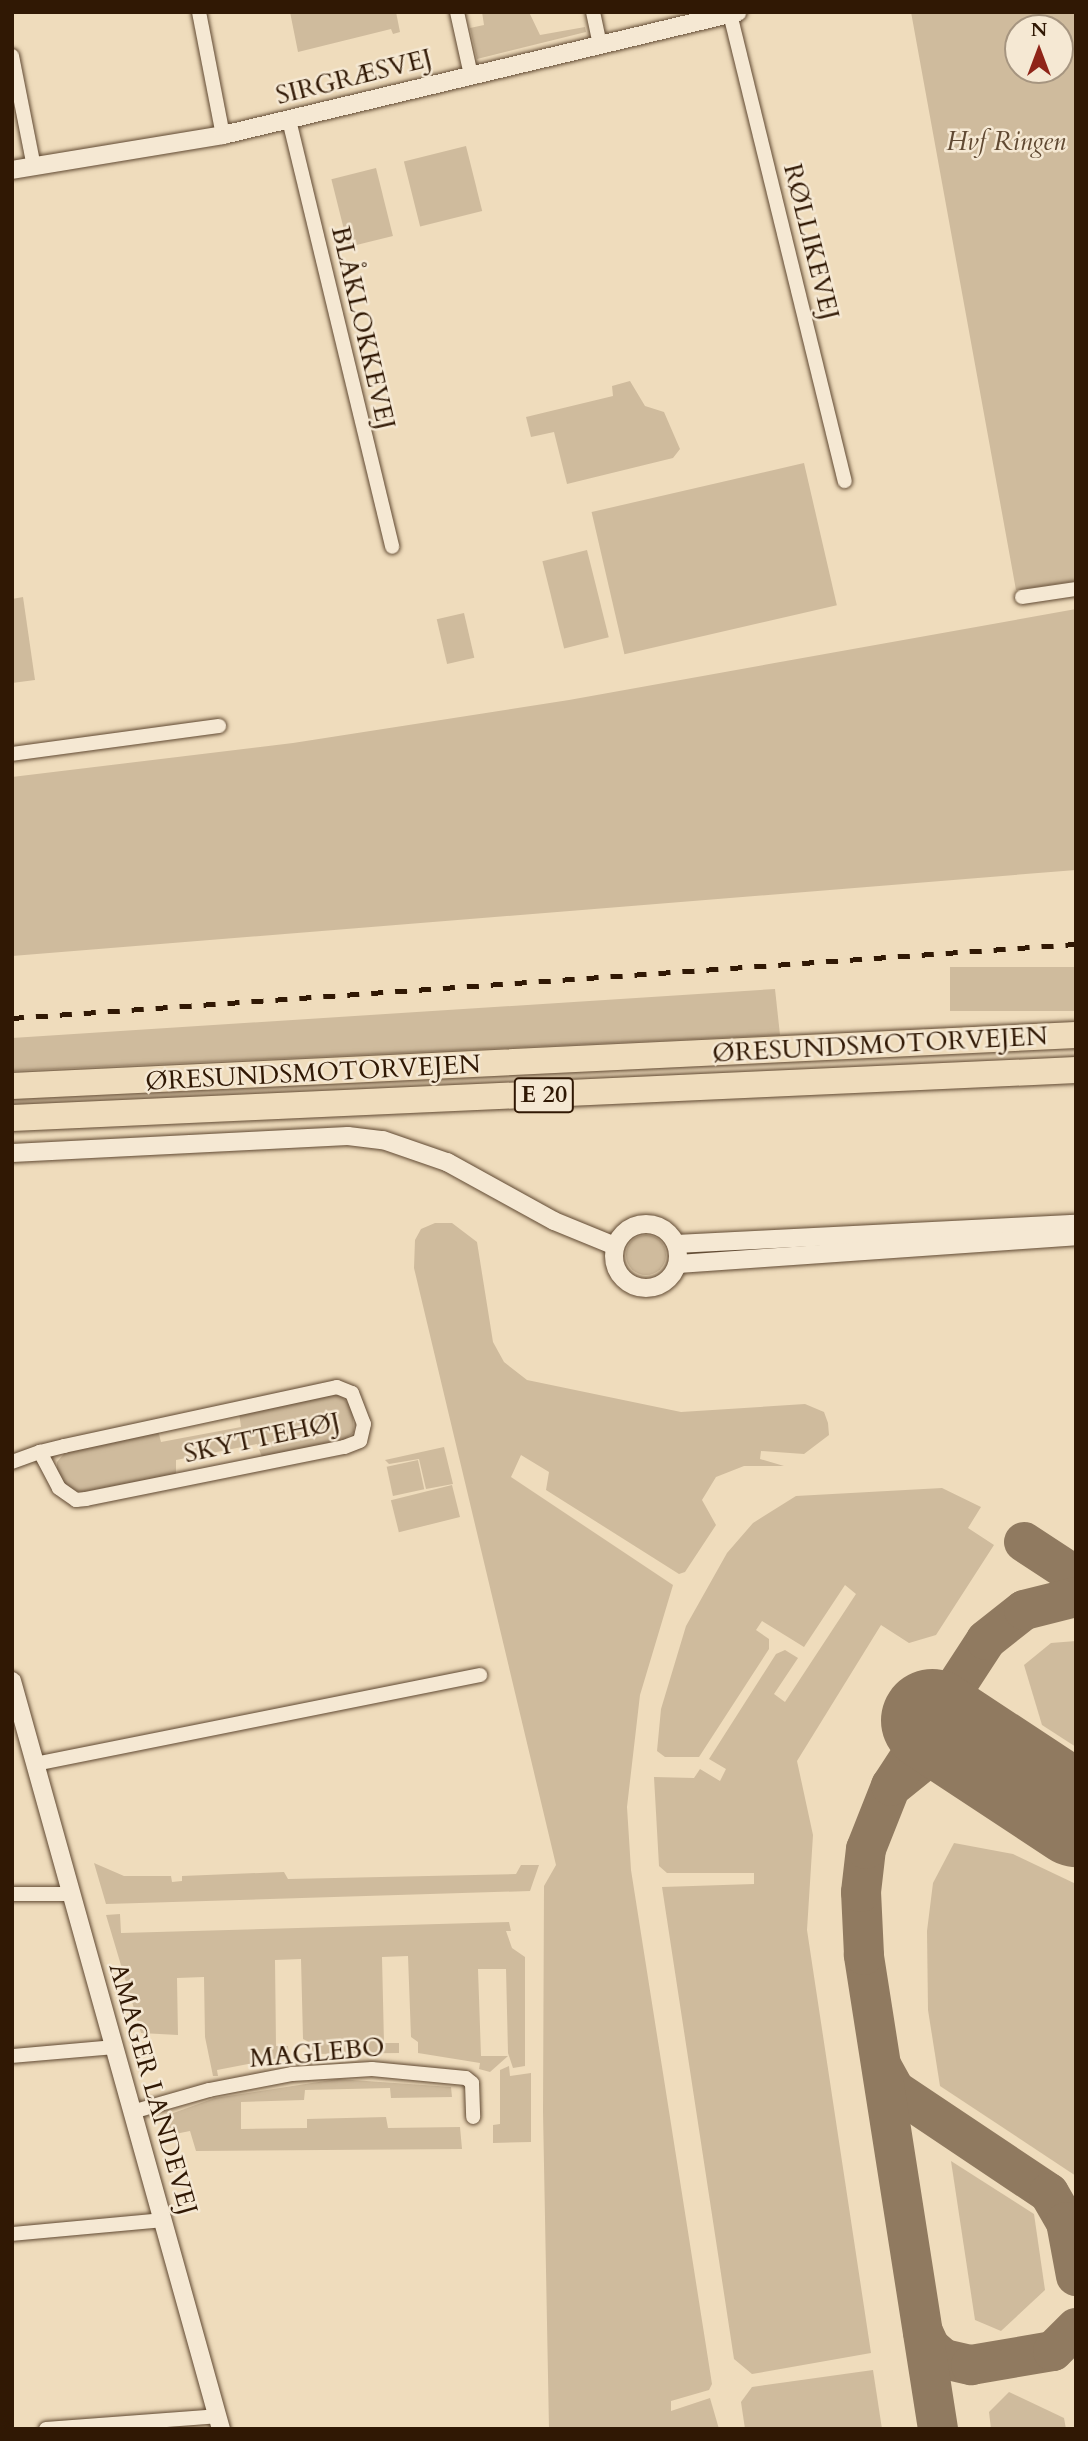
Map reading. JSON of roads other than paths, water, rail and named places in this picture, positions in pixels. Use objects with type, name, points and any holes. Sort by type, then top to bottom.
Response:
[{"type":"highway","points":[[934,1042],[1076,1024]]},
{"type":"highway","name":"ØRESUNDSMOTORVEJEN","points":[[12,1086],[1076,1035]]},
{"type":"highway","name":"ØRESUNDSMOTORVEJEN","points":[[12,1118],[1076,1070]]},
{"type":"street","points":[[199,12],[223,135]]},
{"type":"street","points":[[457,12],[471,75]]},
{"type":"street","points":[[593,12],[600,45]]},
{"type":"street","name":"SIRGRÆSVEJ","points":[[12,170],[223,135],[600,45],[706,16],[734,13]]},
{"type":"street","name":"RØLLIKEVEJ","points":[[734,13],[845,481]]},
{"type":"street","points":[[12,56],[34,167]]},
{"type":"street","name":"BLÅKLOKKEVEJ","points":[[289,120],[392,547]]},
{"type":"street","points":[[1022,597],[1076,589]]},
{"type":"street","points":[[12,754],[219,726]]},
{"type":"street","points":[[12,1153],[348,1136],[383,1140],[447,1162],[554,1221],[615,1246]]},
{"type":"street","points":[[647,1224],[666,1231],[676,1244],[677,1264],[657,1287],[637,1288],[620,1276],[615,1246],[627,1230],[647,1224]]},
{"type":"street","points":[[676,1244],[1076,1224]]},
{"type":"street","points":[[677,1264],[1076,1236]]},
{"type":"street","name":"SKYTTEHØJ","points":[[12,1462],[40,1452],[337,1387],[352,1393],[364,1424],[360,1441],[344,1447],[76,1500],[58,1488],[40,1452]]},
{"type":"street","points":[[35,1764],[480,1675]]},
{"type":"street","name":"AMAGER LANDEVEJ","points":[[12,1681],[18,1717],[35,1764],[219,2422]]},
{"type":"street","points":[[12,1894],[71,1894]]},
{"type":"street","points":[[12,2056],[114,2048]]},
{"type":"street","name":"MAGLEBO","points":[[132,2112],[209,2090],[292,2074],[372,2068],[466,2078],[472,2083],[474,2117]]},
{"type":"street","points":[[12,2234],[162,2220]]},
{"type":"street","points":[[46,2429],[219,2422]]},
{"type":"railway","points":[[12,1018],[1076,944]]},
{"type":"park label","name":"Hvf Ringen","points":[[1006,142]]}]
